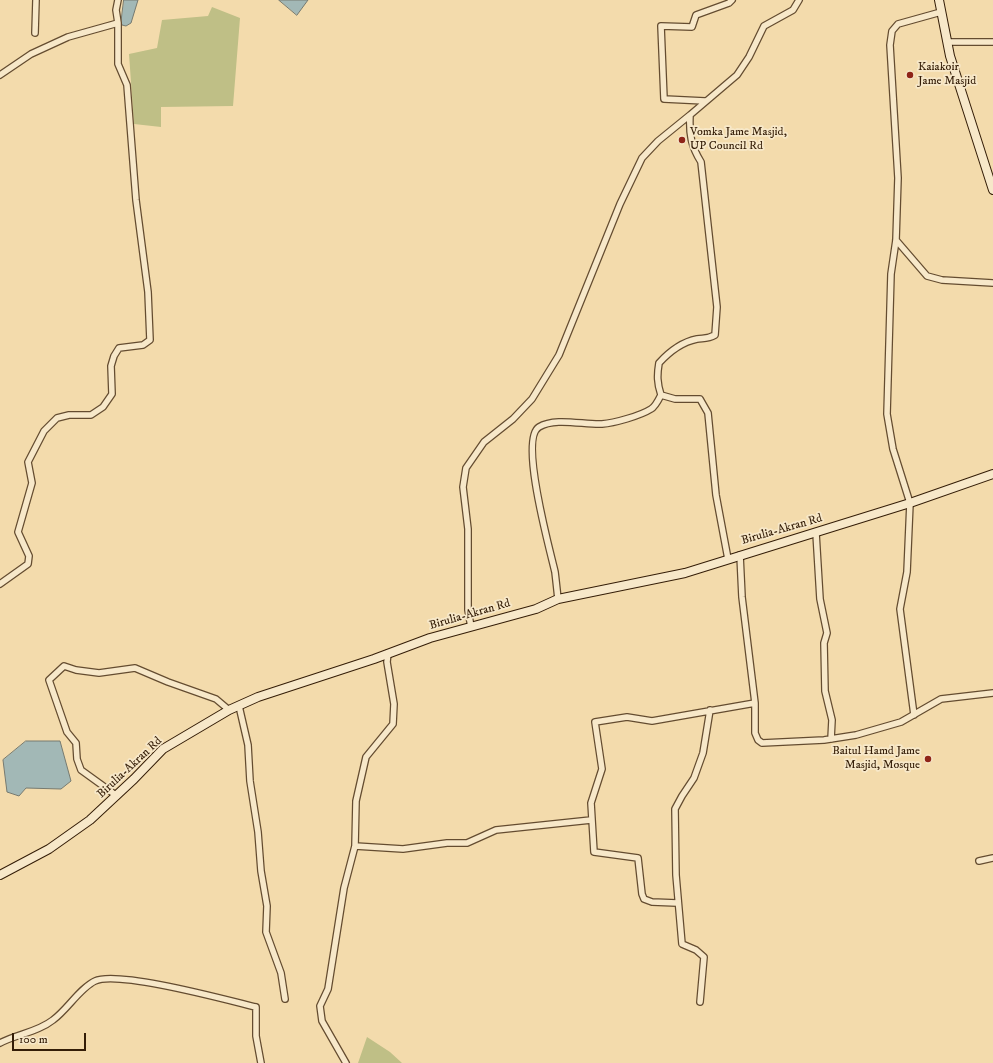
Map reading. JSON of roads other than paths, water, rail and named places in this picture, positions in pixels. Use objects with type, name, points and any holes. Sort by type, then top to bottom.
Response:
[{"type":"street","points":[[35,33],[36,0]]},
{"type":"street","points":[[0,584],[28,564],[29,556],[18,532],[32,484],[28,462],[44,431],[57,418],[69,415],[91,415],[103,407],[112,394],[111,366],[114,356],[119,348],[143,345],[150,340],[148,292],[136,200],[127,85],[118,64],[118,23],[116,10],[118,0]]},
{"type":"street","points":[[705,101],[664,99],[661,26],[692,27],[696,14],[732,0]]},
{"type":"street","points":[[471,627],[468,610],[468,529],[463,488],[466,468],[484,442],[513,419],[532,399],[560,355],[620,204],[642,158],[658,141],[737,75],[749,57],[764,26],[793,10],[799,0]]},
{"type":"street","points":[[939,0],[947,42],[962,96],[993,190]]},
{"type":"street","points":[[914,715],[900,609],[907,572],[910,504],[893,449],[887,414],[890,274],[896,240],[898,178],[890,36],[898,24],[941,12]]},
{"type":"street","points":[[0,75],[31,54],[68,37],[118,23]]},
{"type":"street","points":[[947,42],[993,42]]},
{"type":"street","points":[[661,395],[657,384],[659,363],[679,346],[696,339],[709,338],[715,335],[717,307],[700,162],[693,150],[689,134],[690,115]]},
{"type":"street","points":[[896,240],[927,276],[942,280],[993,284]]},
{"type":"street","points":[[661,395],[675,399],[700,399],[708,412],[716,495],[728,558]]},
{"type":"street","points":[[558,599],[555,573],[538,501],[532,444],[534,433],[538,427],[561,422],[602,424],[628,418],[652,409],[661,395]]},
{"type":"street","name":"Birulia-Akran Rd","points":[[0,875],[49,849],[72,834],[116,796],[163,749],[229,710],[258,697],[374,659],[430,638],[536,609],[558,599],[589,591],[685,573],[728,558],[910,504],[993,474]]},
{"type":"street","points":[[816,533],[820,599],[827,633],[824,643],[825,691],[832,720],[831,739]]},
{"type":"street","points":[[740,555],[743,604],[756,703],[755,733],[758,740],[762,743],[831,739],[887,727],[914,715],[941,699],[993,693]]},
{"type":"street","points":[[346,1063],[322,1021],[320,1006],[328,989],[344,888],[356,846],[356,802],[366,757],[393,724],[394,704],[387,662],[388,653]]},
{"type":"street","points":[[116,796],[81,770],[76,743],[67,732],[48,680],[64,666],[76,670],[98,673],[135,668],[168,682],[216,699],[229,710]]},
{"type":"street","points":[[677,903],[652,902],[644,899],[642,894],[638,858],[594,852],[591,803],[602,769],[595,722],[627,716],[652,721],[756,703]]},
{"type":"street","points":[[239,706],[248,746],[250,781],[258,832],[261,871],[267,906],[266,932],[281,973],[285,999]]},
{"type":"street","points":[[700,1002],[704,957],[696,950],[682,944],[677,903],[675,810],[694,778],[703,753],[710,710]]},
{"type":"street","points":[[356,846],[403,848],[447,843],[467,843],[496,830],[591,820]]},
{"type":"street","points":[[979,861],[993,858]]},
{"type":"street","points":[[0,1043],[38,1028],[53,1020],[95,981],[106,978],[131,979],[256,1007],[256,1036],[261,1063]]},
{"type":"water","points":[[124,0],[138,0],[131,23],[126,26],[122,25],[121,23]]},
{"type":"water","points":[[279,0],[308,0],[297,15]]},
{"type":"water","points":[[26,741],[60,741],[71,781],[61,789],[26,788],[19,796],[7,792],[3,760]]},
{"type":"place","name":"Kaiakoir Jame Masjid","points":[[910,75]]},
{"type":"place","name":"Vomka Jame Masjid, UP Council Rd","points":[[682,140]]},
{"type":"place","name":"Baitul Hamd Jame Masjid, Mosque","points":[[928,759]]}]
